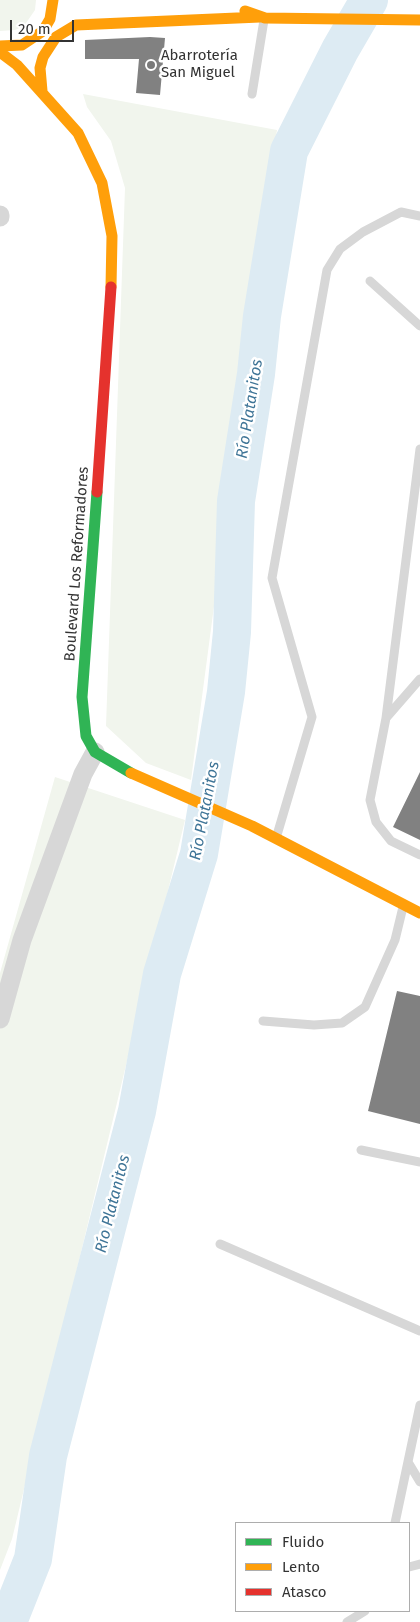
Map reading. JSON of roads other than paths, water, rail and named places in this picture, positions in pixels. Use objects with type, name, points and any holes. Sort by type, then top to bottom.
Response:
[{"type":"main road","points":[[0,46],[22,45],[32,40],[42,31],[50,19],[53,0]]},
{"type":"main road","points":[[235,4],[262,17]]},
{"type":"main road","points":[[42,91],[40,74],[43,57],[56,37],[76,25],[193,18],[262,17],[312,20],[415,20]]},
{"type":"main road","name":"Boulevard Los Reformadores","points":[[0,52],[17,65],[78,133],[102,182],[112,236],[110,311],[82,697],[86,736],[95,752]]},
{"type":"main road","points":[[95,752],[128,772],[252,826],[420,913]]},
{"type":"street","points":[[0,1018],[22,940],[83,774],[95,752]]},
{"type":"lane","points":[[252,94],[262,17]]},
{"type":"lane","points":[[276,838],[312,717],[272,578],[327,270],[340,249],[363,232],[401,212],[420,216]]},
{"type":"lane","points":[[370,281],[420,326]]},
{"type":"lane","points":[[420,449],[386,718],[370,800],[376,822],[391,842],[420,856]]},
{"type":"lane","points":[[386,718],[420,679]]},
{"type":"lane","points":[[263,1021],[314,1025],[342,1023],[365,1007],[395,940],[404,905]]},
{"type":"lane","points":[[361,1150],[420,1162]]},
{"type":"lane","points":[[220,1244],[420,1331]]},
{"type":"lane","points":[[395,1522],[420,1406]]},
{"type":"lane","points":[[408,1462],[420,1482]]},
{"type":"lane","points":[[347,1622],[363,1612]]},
{"type":"waterway","name":"Río Platanitos","points":[[8,1622],[33,1559],[48,1456],[137,1111],[162,974],[199,854],[226,692],[232,632],[236,501],[256,374],[262,316],[289,151],[340,50],[369,0]]},
{"type":"place","name":"Abarrotería San Miguel","points":[[151,65]]}]
